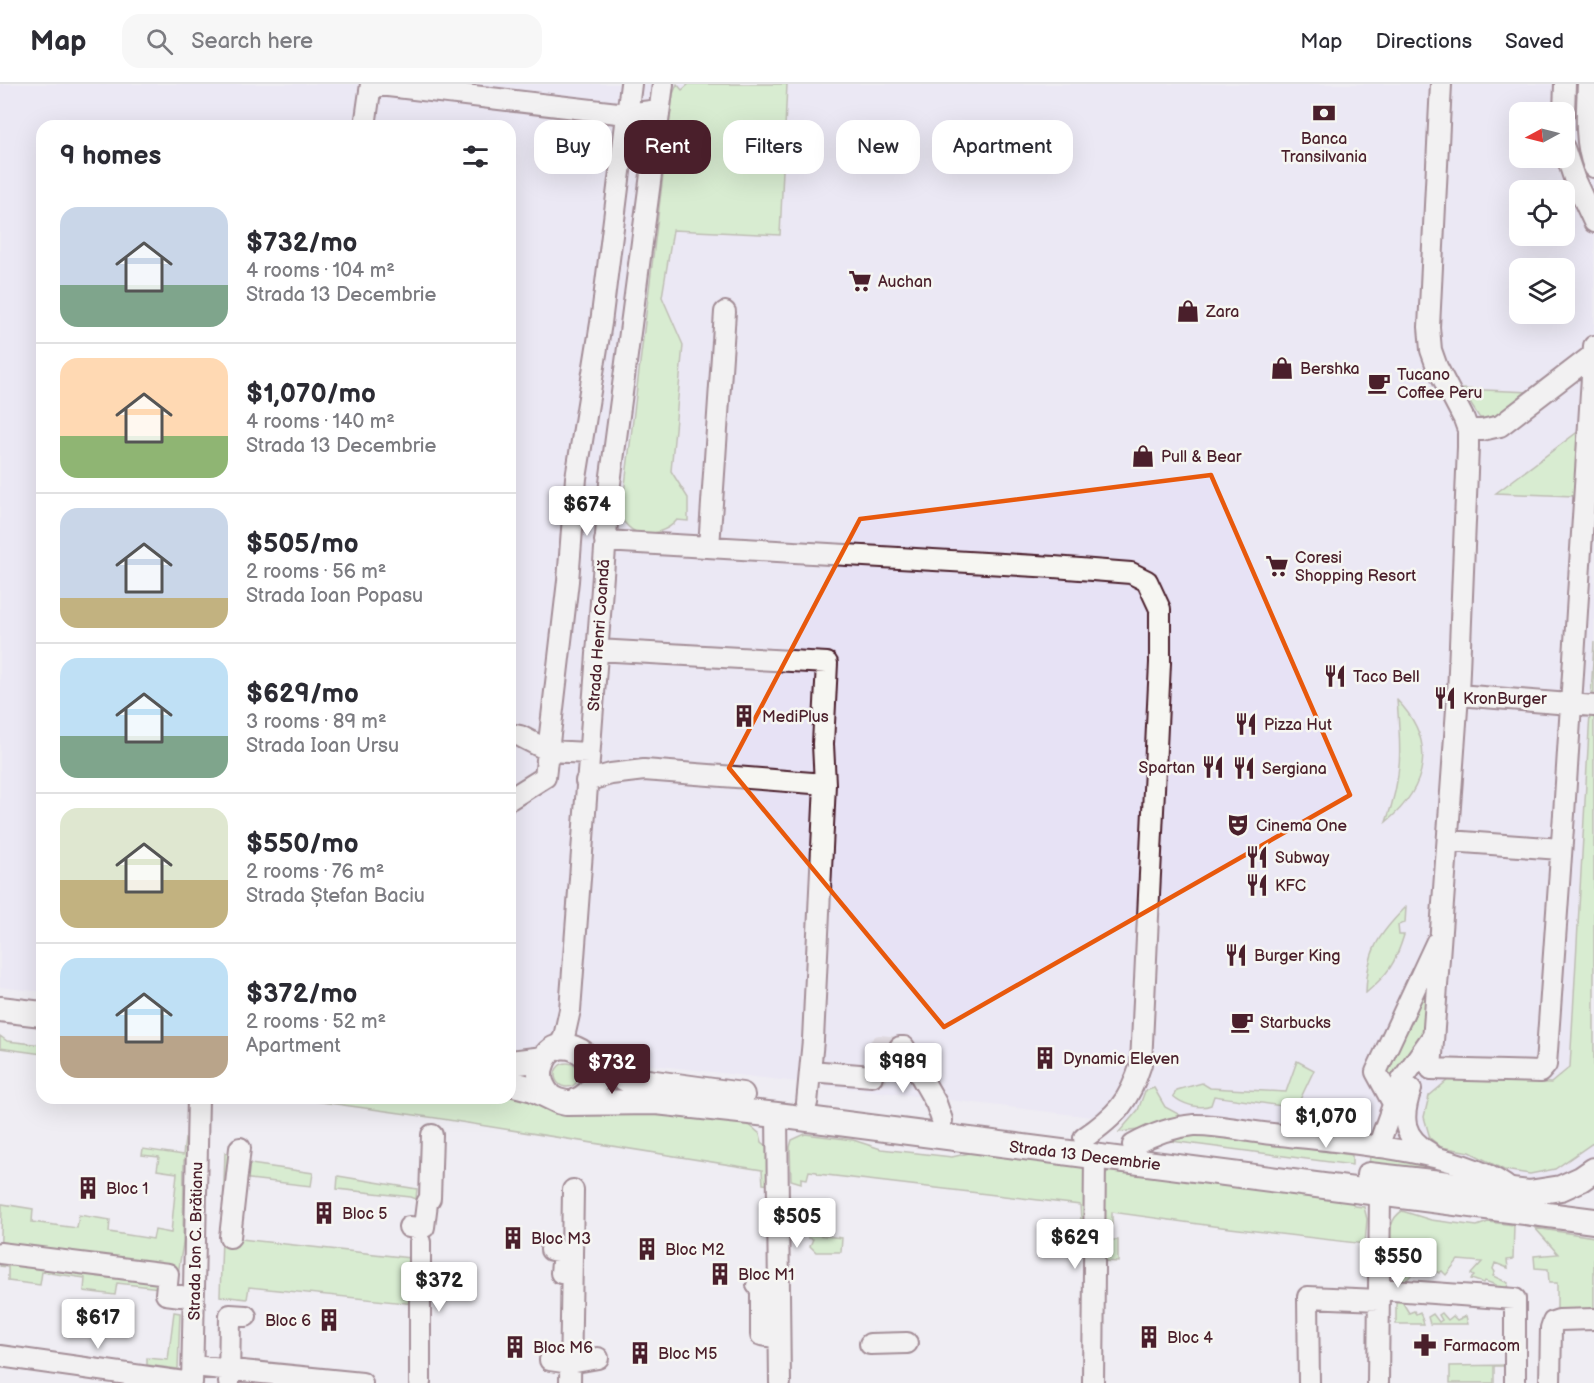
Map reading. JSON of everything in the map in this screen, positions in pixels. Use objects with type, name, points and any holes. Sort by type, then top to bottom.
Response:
[{"type":"main road","points":[[0,1009],[36,1013]]},
{"type":"main road","name":"Strada 13 Decembrie","points":[[569,1055],[626,1079],[651,1084],[942,1120],[1090,1148],[1380,1193],[1594,1221]]},
{"type":"main road","points":[[550,1097],[544,1090],[540,1078],[541,1065],[569,1055]]},
{"type":"main road","points":[[516,1062],[569,1055],[595,1071],[593,1086],[583,1098],[575,1102]]},
{"type":"main road","name":"Strada 13 Decembrie","points":[[516,1085],[566,1103],[656,1102],[1090,1148],[1133,1145],[1513,1192],[1542,1192],[1562,1188],[1594,1170]]},
{"type":"street","points":[[366,120],[371,84],[626,114],[659,112]]},
{"type":"street","points":[[516,795],[544,777],[549,751],[568,581],[576,478],[602,323],[631,84]]},
{"type":"street","name":"Strada Henri Coandă","points":[[569,1055],[577,1029],[570,1010],[610,483],[663,84]]},
{"type":"street","points":[[1431,1069],[1458,695],[1468,430],[1437,367],[1431,350],[1429,327],[1441,84]]},
{"type":"street","points":[[1564,102],[1565,84]]},
{"type":"street","points":[[1588,84],[1588,145],[1594,167]]},
{"type":"street","points":[[1571,168],[1594,222]]},
{"type":"street","points":[[613,233],[644,237]]},
{"type":"street","points":[[709,547],[724,312]]},
{"type":"street","points":[[602,323],[632,327]]},
{"type":"street","points":[[1440,1159],[1415,1144],[1407,1132],[1406,1104],[1412,1086],[1420,1076],[1431,1069],[1540,1072],[1546,1065],[1594,346]]},
{"type":"street","points":[[1468,430],[1500,426],[1594,354]]},
{"type":"street","points":[[576,478],[610,483]]},
{"type":"street","points":[[605,541],[1054,567],[1131,573],[1147,580],[1160,609],[1160,652],[1141,1064],[1131,1093],[1090,1148],[1093,1383]]},
{"type":"street","points":[[568,581],[602,584]]},
{"type":"street","points":[[597,650],[827,663],[822,744],[825,784],[807,1103]]},
{"type":"street","points":[[1458,695],[1594,706]]},
{"type":"street","points":[[516,735],[549,751],[588,753]]},
{"type":"street","points":[[586,781],[611,774],[644,770],[825,784]]},
{"type":"street","points":[[1449,841],[1561,849]]},
{"type":"street","points":[[1394,1105],[1376,1072],[1442,930]]},
{"type":"street","points":[[1378,1147],[1402,1080],[1433,1035]]},
{"type":"street","points":[[900,1047],[904,1047],[936,1103],[942,1120]]},
{"type":"street","points":[[810,1071],[872,1076]]},
{"type":"street","name":"Strada Ion C. Brătianu","points":[[192,1377],[198,1104]]},
{"type":"street","points":[[777,1115],[780,1383]]},
{"type":"street","points":[[1133,1145],[1158,1132],[1196,1125],[1378,1147],[1415,1153],[1480,1171],[1504,1184],[1513,1192]]},
{"type":"street","points":[[420,1383],[414,1235],[424,1227],[427,1203],[430,1198],[432,1135]]},
{"type":"street","points":[[230,1238],[240,1148]]},
{"type":"street","points":[[570,1383],[573,1190]]},
{"type":"street","points":[[1378,1383],[1380,1193]]},
{"type":"street","points":[[551,1250],[563,1252],[558,1305]]},
{"type":"street","points":[[0,1254],[168,1274],[166,1294],[181,1296]]},
{"type":"street","points":[[757,1285],[761,1285],[761,1335],[779,1338]]},
{"type":"street","points":[[1309,1383],[1308,1297],[1379,1295],[1515,1299],[1515,1383]]},
{"type":"street","points":[[229,1376],[230,1315],[246,1316]]},
{"type":"street","points":[[1550,1383],[1553,1322],[1594,1319]]},
{"type":"street","points":[[870,1344],[907,1343]]},
{"type":"street","points":[[0,1356],[192,1377],[229,1376],[362,1383]]},
{"type":"street","points":[[550,1360],[570,1363],[598,1358]]},
{"type":"highlighted area","points":[[1211,475],[1350,795],[944,1027],[729,768],[860,519]]},
{"type":"shaded area","points":[[0,84],[1594,84],[1594,1188],[1117,1120],[516,1049],[516,120],[36,120],[36,991],[0,987]]},
{"type":"green space","points":[[677,84],[682,90],[689,84],[787,84],[785,120],[723,120],[723,174],[783,174],[780,235],[673,230],[662,297],[683,345],[671,471],[688,498],[688,521],[677,520],[664,530],[641,534],[631,529],[621,518],[663,174],[711,174],[711,120],[670,120],[673,94]]},
{"type":"green space","points":[[1461,389],[1530,392],[1499,417],[1485,419],[1479,417]]},
{"type":"green space","points":[[1587,425],[1574,510],[1574,496],[1496,493]]},
{"type":"green space","points":[[1594,642],[1594,1142],[1555,1169],[1530,1174],[1504,1170],[1470,1152],[1441,1147],[1430,1138],[1424,1117],[1429,1096],[1448,1080],[1551,1083],[1570,1067]]},
{"type":"green space","points":[[1397,700],[1418,731],[1422,747],[1422,763],[1411,794],[1386,822],[1398,776]]},
{"type":"green space","points":[[1406,907],[1405,923],[1398,925],[1399,935],[1404,935],[1398,953],[1386,974],[1366,993],[1371,955],[1375,946]]},
{"type":"green space","points":[[1428,973],[1426,1031],[1397,1081],[1388,1083],[1383,1063],[1395,1051],[1410,1026]]},
{"type":"green space","points":[[0,1036],[7,1041],[36,1044],[36,1053],[0,1048]]},
{"type":"green space","points":[[1297,1061],[1314,1070],[1296,1108],[1214,1096],[1211,1105],[1196,1106],[1186,1104],[1173,1096],[1177,1090],[1202,1083],[1210,1088],[1286,1092]]},
{"type":"green space","points":[[567,1063],[572,1064],[578,1070],[578,1080],[572,1086],[567,1087],[562,1086],[556,1080],[555,1075],[556,1070],[562,1064]]},
{"type":"green space","points":[[1154,1088],[1165,1107],[1180,1115],[1139,1130],[1119,1132],[1138,1110],[1145,1091]]},
{"type":"green space","points":[[516,1098],[592,1109],[640,1111],[747,1123],[760,1134],[762,1142],[768,1147],[770,1185],[763,1184],[762,1170],[336,1104],[516,1104]]},
{"type":"green space","points":[[805,1134],[853,1140],[881,1149],[952,1157],[983,1150],[1083,1167],[1087,1173],[1086,1222],[1081,1221],[1080,1205],[818,1174],[809,1171],[807,1179],[801,1178],[801,1183],[791,1180],[790,1147],[792,1140]]},
{"type":"green space","points":[[1198,1134],[1352,1155],[1352,1165],[1171,1141]]},
{"type":"green space","points":[[185,1139],[187,1140],[187,1160],[184,1160],[183,1243],[174,1299],[160,1288],[117,1283],[115,1295],[84,1291],[85,1278],[42,1272],[40,1285],[8,1281],[8,1267],[0,1266],[2,1204],[33,1209],[32,1222],[77,1228],[79,1215],[110,1220],[109,1232],[153,1239],[155,1230],[171,1233],[177,1173],[157,1170],[159,1157],[142,1155],[143,1149],[183,1155]]},
{"type":"green space","points":[[225,1152],[231,1157],[223,1237],[419,1259],[415,1304],[249,1287],[247,1299],[220,1296]]},
{"type":"green space","points":[[1370,1156],[1456,1167],[1481,1179],[1369,1166]]},
{"type":"green space","points":[[243,1163],[313,1173],[311,1186],[241,1178]]},
{"type":"green space","points":[[1109,1170],[1350,1197],[1354,1206],[1364,1207],[1367,1219],[1365,1244],[1112,1212],[1112,1225],[1105,1224],[1103,1220],[1105,1176]]},
{"type":"green space","points":[[338,1176],[417,1189],[416,1199],[337,1189]]},
{"type":"green space","points":[[1402,1211],[1431,1220],[1477,1226],[1488,1222],[1514,1225],[1513,1259],[1507,1260],[1508,1268],[1495,1263],[1493,1269],[1495,1272],[1493,1276],[1508,1283],[1507,1289],[1490,1294],[1496,1285],[1471,1279],[1474,1276],[1471,1274],[1482,1262],[1458,1260],[1446,1275],[1442,1271],[1439,1273],[1434,1270],[1423,1275],[1419,1272],[1415,1275],[1413,1273],[1403,1284],[1396,1282],[1395,1260],[1402,1261],[1402,1272],[1410,1273],[1410,1261],[1417,1260],[1418,1254],[1389,1250],[1392,1223]]},
{"type":"green space","points":[[1535,1228],[1594,1237],[1594,1312],[1560,1312],[1557,1309],[1557,1283],[1549,1283],[1548,1269],[1535,1268],[1534,1256],[1558,1254]]},
{"type":"green space","points":[[808,1234],[842,1238],[841,1252],[816,1252],[810,1246],[813,1239],[808,1238]]},
{"type":"green space","points":[[1107,1240],[1118,1240],[1118,1262],[1104,1261],[1103,1245]]},
{"type":"green space","points":[[1396,1299],[1401,1300],[1409,1313],[1420,1312],[1424,1324],[1396,1324]]},
{"type":"green space","points":[[174,1312],[180,1313],[178,1369],[147,1365],[147,1358],[168,1360]]},
{"type":"green space","points":[[1442,1313],[1448,1320],[1453,1316],[1457,1320],[1466,1316],[1468,1324],[1430,1324],[1428,1317],[1433,1314],[1439,1322],[1442,1320],[1439,1315]]},
{"type":"green space","points":[[1509,1365],[1494,1366],[1494,1383],[1450,1383],[1450,1366]]},
{"type":"tunnel","points":[[872,1076],[877,1076],[880,1045],[900,1047]]},
{"type":"place","name":"Banca Transilvania","points":[[1324,113]]},
{"type":"place","name":"Auchan","points":[[860,281]]},
{"type":"place","name":"Zara","points":[[1188,311]]},
{"type":"place","name":"Bershka","points":[[1282,368]]},
{"type":"place","name":"Tucano Coffee Peru","points":[[1379,383]]},
{"type":"place","name":"Pull & Bear","points":[[1143,456]]},
{"type":"place","name":"Coresi Shopping Resort","points":[[1277,566]]},
{"type":"place","name":"Taco Bell","points":[[1335,676]]},
{"type":"place","name":"KronBurger","points":[[1445,698]]},
{"type":"place","name":"MediPlus","points":[[744,716]]},
{"type":"place","name":"Pizza Hut","points":[[1246,724]]},
{"type":"place","name":"Spartan","points":[[1213,767]]},
{"type":"place","name":"Sergiana","points":[[1244,768]]},
{"type":"place","name":"Cinema One","points":[[1238,825]]},
{"type":"place","name":"Subway","points":[[1257,857]]},
{"type":"place","name":"KFC","points":[[1257,885]]},
{"type":"place","name":"Burger King","points":[[1236,955]]},
{"type":"place","name":"Starbucks","points":[[1242,1022]]},
{"type":"place","name":"Dynamic Eleven","points":[[1045,1058]]},
{"type":"place","name":"Bloc 1","points":[[88,1188]]},
{"type":"place","name":"Bloc 5","points":[[324,1213]]},
{"type":"place","name":"Bloc M3","points":[[513,1238]]},
{"type":"place","name":"Bloc M2","points":[[647,1249]]},
{"type":"place","name":"Bloc M1","points":[[720,1274]]},
{"type":"place","name":"Bloc 6","points":[[329,1320]]},
{"type":"place","name":"Bloc 4","points":[[1149,1337]]},
{"type":"place","name":"Farmacom","points":[[1425,1345]]},
{"type":"place","name":"Bloc M6","points":[[515,1347]]},
{"type":"place","name":"Bloc M5","points":[[640,1353]]}]
